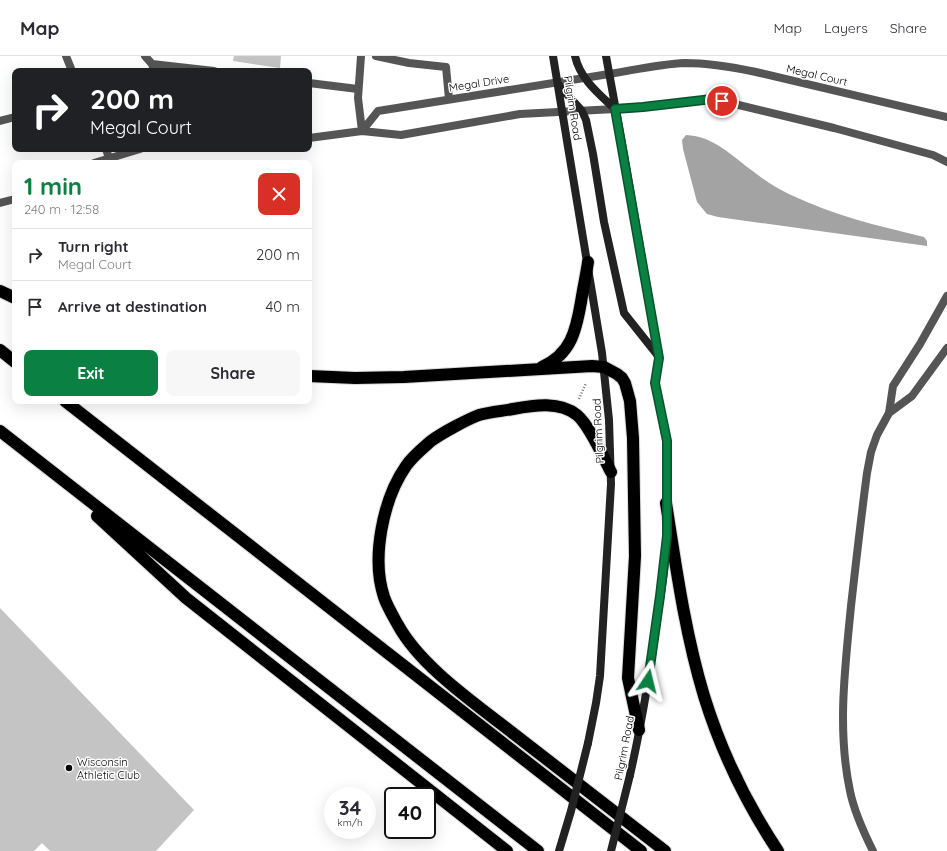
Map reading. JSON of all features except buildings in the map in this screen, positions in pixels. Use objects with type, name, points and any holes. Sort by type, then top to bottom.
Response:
[{"type":"highway","points":[[537,369],[559,356],[571,341],[578,320],[588,262]]},
{"type":"highway","points":[[0,291],[12,297]]},
{"type":"highway","points":[[0,350],[12,360]]},
{"type":"highway","points":[[312,376],[404,378],[499,373],[578,366],[604,367],[617,374],[625,383],[629,394],[632,415],[635,556],[628,678],[639,730]]},
{"type":"highway","points":[[69,404],[641,851]]},
{"type":"highway","points":[[611,472],[587,427],[578,416],[571,411],[559,407],[528,406],[479,415],[454,427],[431,441],[407,464],[396,483],[386,506],[380,538],[379,572],[384,597],[392,614],[398,626],[420,655],[451,684],[665,851]]},
{"type":"highway","points":[[0,431],[538,851]]},
{"type":"highway","points":[[33,457],[186,598],[507,851]]},
{"type":"highway","points":[[666,502],[685,617],[704,697],[720,742],[731,767],[758,819],[778,851]]},
{"type":"street","points":[[66,56],[71,68]]},
{"type":"street","points":[[145,56],[153,68]]},
{"type":"street","points":[[361,56],[358,89],[362,131]]},
{"type":"street","points":[[376,56],[409,63],[446,67],[449,99]]},
{"type":"street","name":"Pilgrim Road","points":[[553,56],[588,262],[604,367],[609,420],[611,472],[600,676],[588,743],[571,812],[559,851]]},
{"type":"street","points":[[575,56],[585,78],[591,87],[615,109]]},
{"type":"street","name":"Pilgrim Road","points":[[606,56],[659,358],[655,383],[667,441],[667,536],[654,644],[630,776],[611,851]]},
{"type":"street","name":"Megal Court","points":[[609,74],[667,65],[724,65],[947,117]]},
{"type":"street","name":"Megal Drive","points":[[362,131],[378,111],[609,74]]},
{"type":"street","points":[[312,83],[358,89]]},
{"type":"street","points":[[558,83],[582,111],[586,120],[604,222],[624,313],[659,358]]},
{"type":"street","points":[[312,138],[362,131],[401,136],[513,116],[547,112],[643,107],[712,99],[834,128],[932,155],[947,162]]},
{"type":"street","points":[[0,121],[12,118]]},
{"type":"street","points":[[107,152],[110,158]]},
{"type":"street","points":[[104,160],[130,152]]},
{"type":"street","points":[[0,203],[12,200]]},
{"type":"street","points":[[872,851],[850,793],[844,751],[842,705],[867,473],[871,452],[877,435],[889,413],[894,386],[947,296]]},
{"type":"street","points":[[889,413],[912,396],[947,348]]},
{"type":"path","points":[[578,401],[586,383]]},
{"type":"shaded area","points":[[686,135],[705,139],[723,148],[767,182],[791,195],[839,214],[924,237],[927,241],[927,246],[718,217],[707,214],[697,202],[683,149],[682,140]]},
{"type":"place","name":"Wisconsin Athletic Club","points":[[69,768]]},
{"type":"route","points":[[648,681],[662,588],[667,536],[667,441],[655,383],[659,358],[615,109],[712,99],[722,101]]}]
